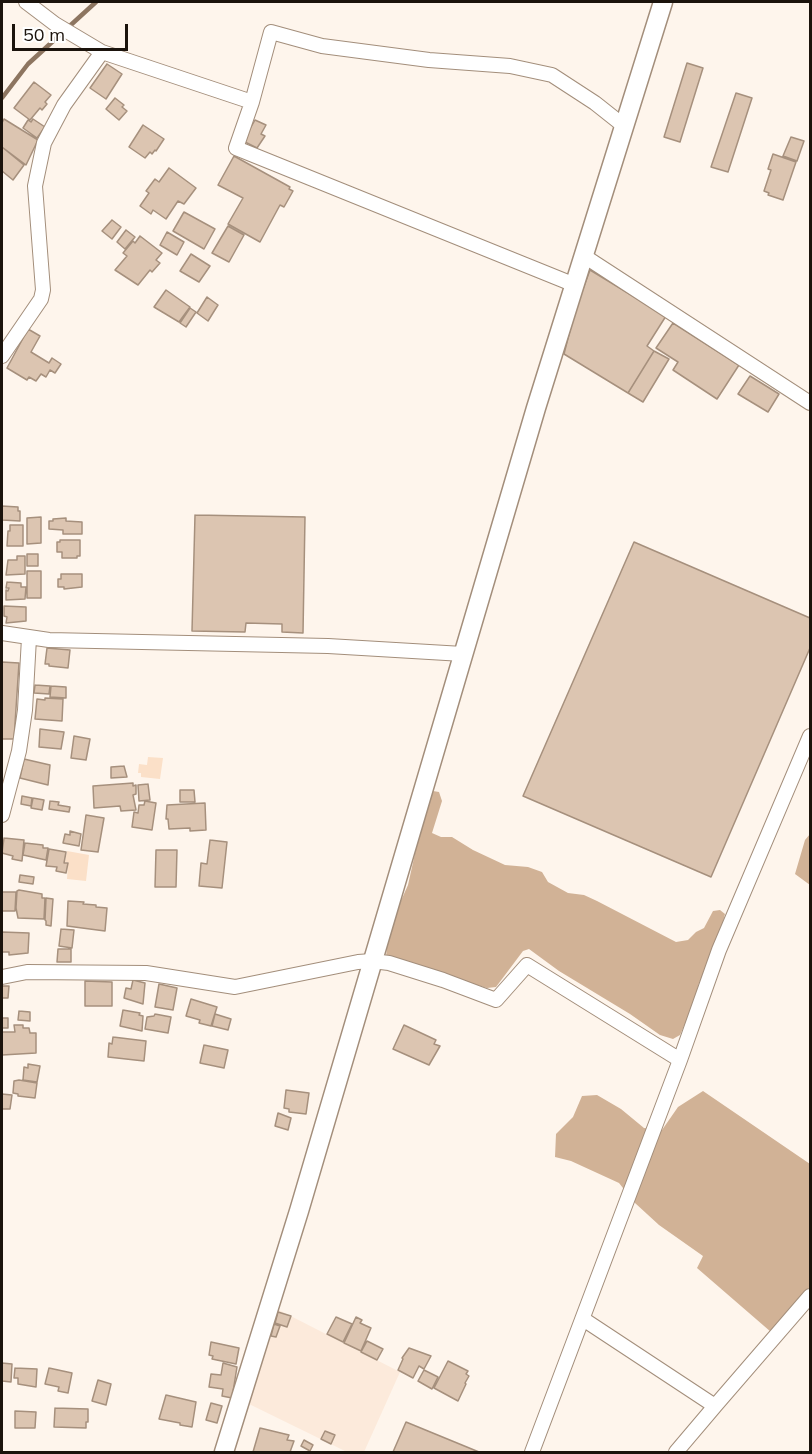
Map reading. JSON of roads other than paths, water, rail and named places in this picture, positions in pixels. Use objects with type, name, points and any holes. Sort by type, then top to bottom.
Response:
[{"type":"street","points":[[26,2],[55,24],[102,52],[252,102]]},
{"type":"street","points":[[224,1452],[299,1211],[463,654],[663,2]]},
{"type":"street","points":[[575,285],[236,148],[252,102],[271,32],[322,46],[429,60],[510,66],[552,75],[595,103],[624,126]]},
{"type":"street","points":[[2,356],[41,299],[43,290],[35,186],[44,143],[64,105],[102,52]]},
{"type":"street","points":[[584,256],[810,403]]},
{"type":"street","points":[[2,633],[29,638],[316,645],[463,654]]},
{"type":"street","points":[[2,815],[19,751],[25,710],[29,638]]},
{"type":"street","points":[[532,1452],[680,1060],[719,950],[810,736]]},
{"type":"street","points":[[2,976],[27,972],[146,973],[235,987],[372,961],[389,963],[433,976],[496,1000],[527,965],[680,1060]]},
{"type":"street","points":[[676,1452],[810,1296]]},
{"type":"street","points":[[583,1319],[715,1406]]},
{"type":"waterway","points":[[2,98],[28,64],[96,2]]}]
